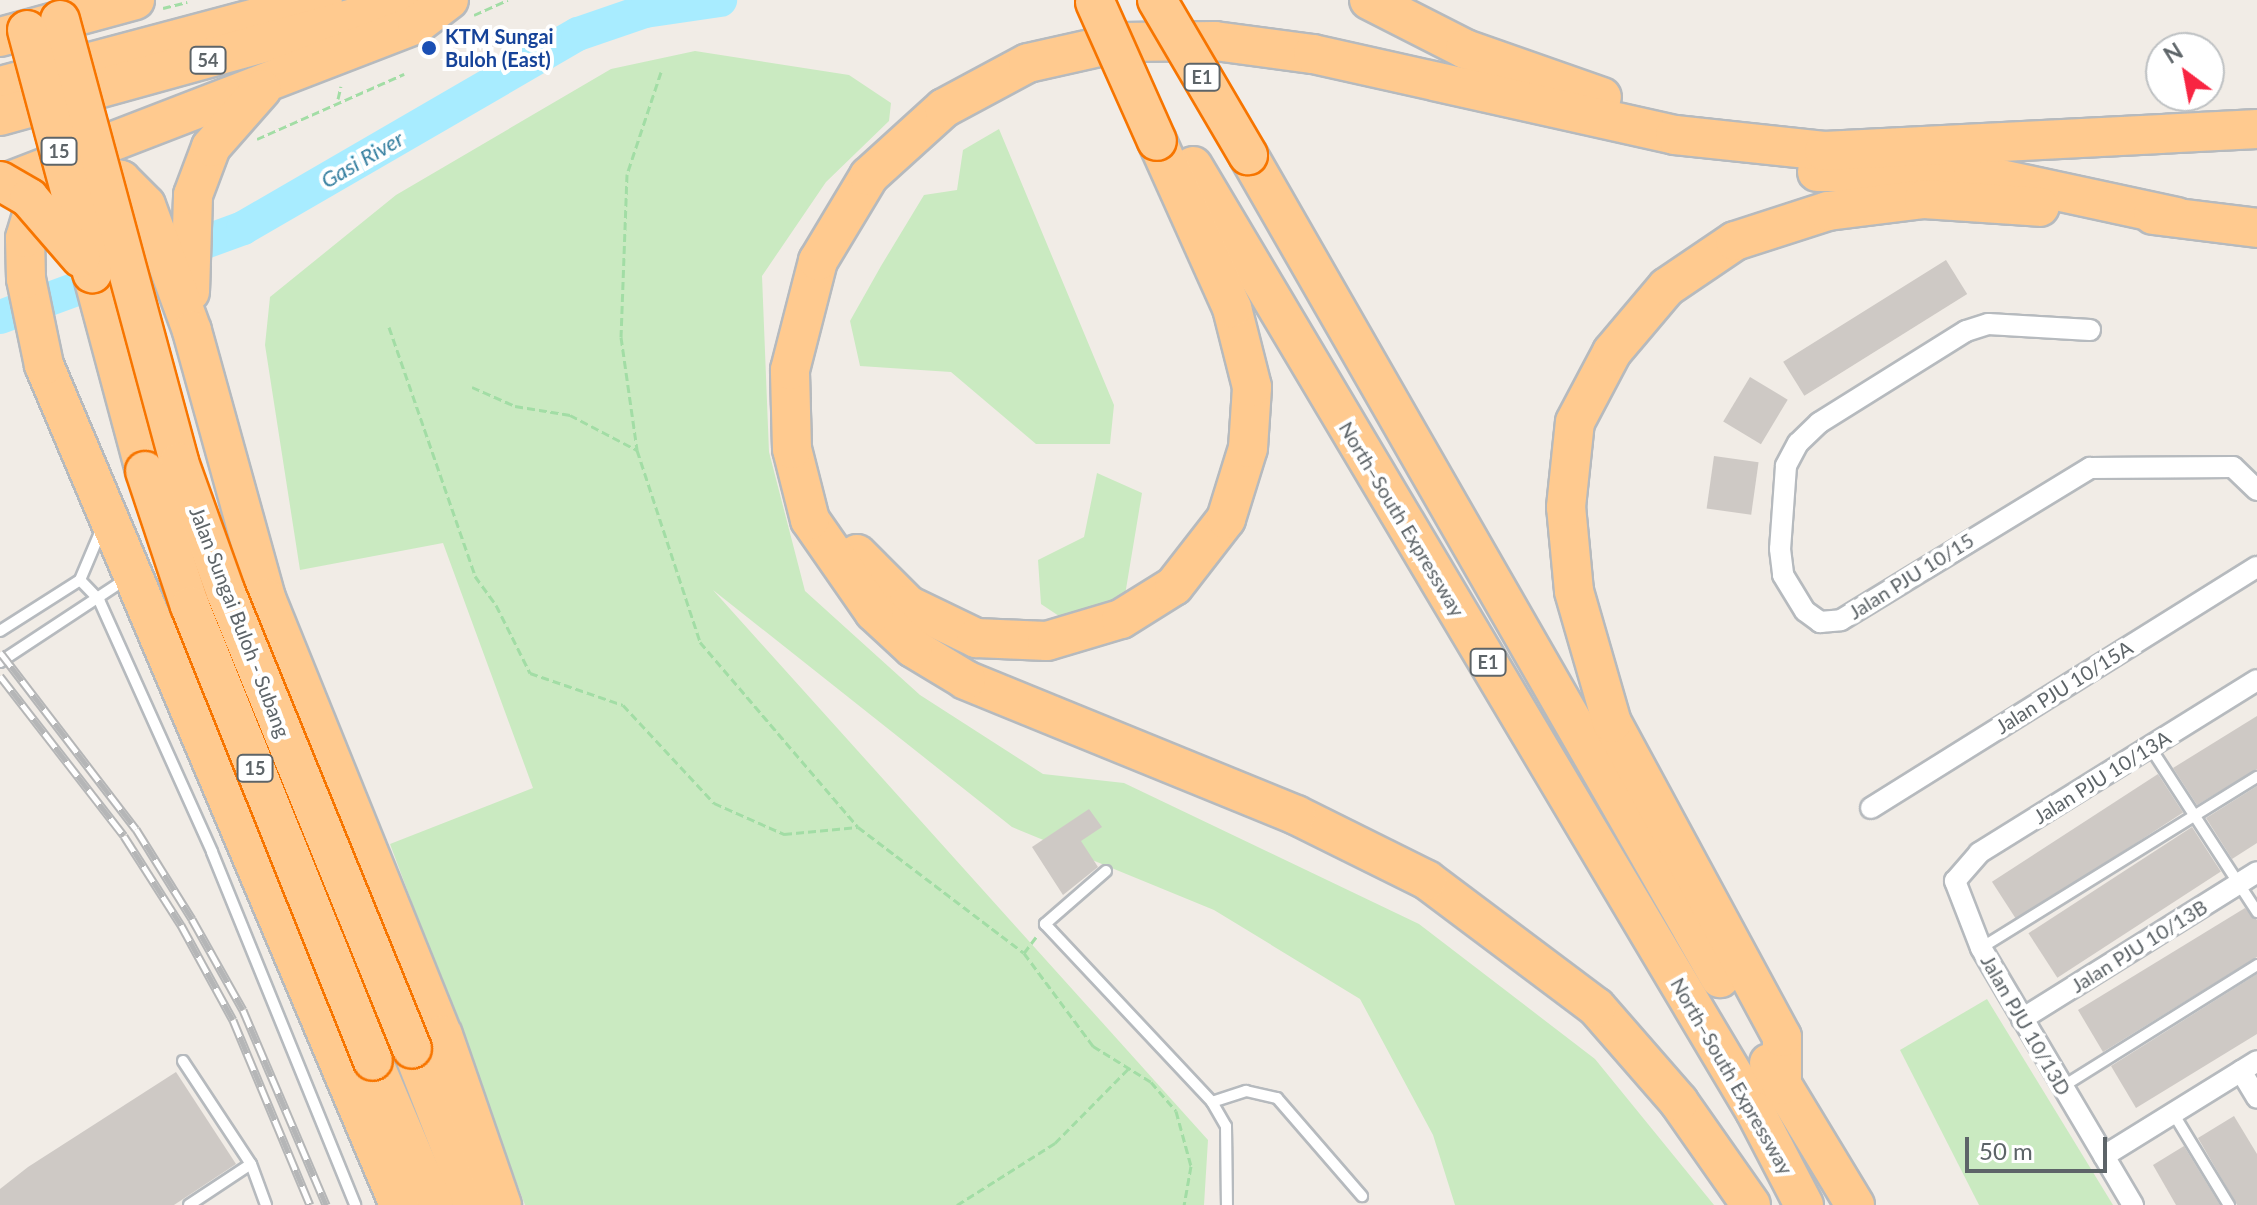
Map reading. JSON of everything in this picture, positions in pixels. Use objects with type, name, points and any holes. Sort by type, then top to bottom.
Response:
[{"type":"highway","points":[[29,29],[135,0]]},
{"type":"highway","name":"54","points":[[0,86],[323,0]]},
{"type":"highway","name":"54","points":[[0,116],[415,0]]},
{"type":"highway","points":[[0,183],[417,24],[449,0]]},
{"type":"highway","name":"North–South Expressway","points":[[1157,0],[1782,1085],[1855,1205]]},
{"type":"highway","points":[[1369,0],[1465,49],[1607,99],[1742,127],[1934,144]]},
{"type":"highway","name":"North–South Expressway","points":[[1094,1],[1162,131],[1755,1111],[1804,1205]]},
{"type":"highway","name":"Jalan Sungai Buloh - Subang","points":[[29,29],[145,471],[190,606],[434,1205]]},
{"type":"highway","name":"Jalan Sungai Buloh - Subang","points":[[29,29],[226,593],[473,1205]]},
{"type":"highway","points":[[1751,1205],[1679,1102],[1596,1007],[1427,880],[1296,815],[966,680],[913,648],[856,592],[807,512],[790,433],[798,321],[810,278],[841,219],[913,131],[1011,70],[1122,42],[1215,41],[1313,54],[1675,135],[1824,151],[2257,129]]},
{"type":"highway","points":[[1162,131],[1232,308],[1252,387],[1248,448],[1226,519],[1174,586],[1121,619],[1047,641],[976,638],[908,605],[853,549],[826,491],[814,434],[814,374],[833,288],[889,190],[949,133],[1026,88],[1154,55],[1231,60],[1745,167],[1973,173],[2177,217]]},
{"type":"highway","points":[[171,231],[211,147],[269,81]]},
{"type":"highway","points":[[399,1205],[146,567],[108,516],[44,365],[13,282],[33,212],[57,183],[91,173],[121,180],[171,231],[230,523],[266,598],[443,1035],[502,1205]]},
{"type":"highway","points":[[0,183],[55,223],[92,273]]},
{"type":"highway","points":[[1782,1085],[1782,1037],[1612,723],[1574,591],[1566,507],[1575,422],[1612,352],[1667,287],[1735,241],[1828,211],[1924,199],[2177,217],[2257,228]]},
{"type":"street","name":"Jalan PJU 10/15","points":[[2090,330],[1988,324],[1966,331],[1819,423],[1798,443],[1786,466],[1780,549],[1783,575],[1805,611],[1820,622],[1841,620],[2090,468],[2233,467],[2257,490]]},
{"type":"street","name":"Jalan PJU 10/15A","points":[[1871,808],[2257,567]]},
{"type":"street","name":"Jalan PJU 10/13A","points":[[1955,881],[1979,853],[2257,680]]},
{"type":"street","name":"Jalan PJU 10/13B","points":[[2022,1019],[2257,872]]},
{"type":"street","name":"Jalan PJU 10/13D","points":[[1955,881],[1981,948],[2133,1205]]},
{"type":"street","points":[[2104,1156],[2249,1066],[2257,1098]]},
{"type":"lane","points":[[0,631],[80,580],[108,516]]},
{"type":"lane","points":[[0,662],[146,567],[230,523]]},
{"type":"lane","points":[[80,580],[99,600],[212,852],[355,1205]]},
{"type":"lane","points":[[2150,747],[2257,912]]},
{"type":"lane","points":[[1981,948],[2257,777]]},
{"type":"lane","points":[[1106,871],[1045,924],[1212,1102],[1226,1126],[1227,1205]]},
{"type":"lane","points":[[2062,1087],[2257,965]]},
{"type":"lane","points":[[183,1061],[251,1164],[266,1205]]},
{"type":"lane","points":[[1212,1102],[1246,1091],[1277,1098],[1362,1196]]},
{"type":"lane","points":[[2173,1113],[2229,1205]]},
{"type":"lane","points":[[189,1205],[251,1164]]},
{"type":"path","points":[[661,72],[627,174],[621,337],[637,450],[700,642],[858,827],[1024,953],[1093,1046],[1151,1082],[1181,1124],[1191,1166],[1184,1205]]},
{"type":"path","points":[[211,147],[246,144],[404,74]]},
{"type":"path","points":[[389,327],[475,576],[530,673],[623,705],[714,803],[784,834],[858,827]]},
{"type":"path","points":[[472,387],[515,406],[570,415],[637,450]]},
{"type":"path","points":[[1024,953],[1045,924]]},
{"type":"path","points":[[957,1205],[1055,1143],[1129,1068]]},
{"type":"green space","points":[[695,51],[849,75],[891,103],[889,121],[826,182],[762,276],[769,452],[805,591],[920,695],[1043,774],[1124,783],[1419,924],[1595,1059],[1714,1205],[1455,1205],[1433,1135],[1360,999],[1214,910],[1012,827],[713,590],[1208,1140],[1204,1205],[525,1205],[390,844],[533,788],[443,543],[300,570],[265,345],[270,297],[396,195],[611,69]]},
{"type":"green space","points":[[999,129],[1114,405],[1110,444],[1036,444],[951,372],[860,366],[850,321],[881,266],[924,195],[957,190],[963,150]]},
{"type":"green space","points":[[1097,473],[1142,493],[1124,601],[1062,618],[1041,604],[1038,560],[1084,537]]},
{"type":"green space","points":[[1987,999],[2113,1205],[1979,1205],[1900,1050]]},
{"type":"building","points":[[1946,260],[1967,294],[1804,396],[1783,362]]},
{"type":"building","points":[[1750,377],[1788,400],[1761,444],[1723,422]]},
{"type":"building","points":[[1714,456],[1759,462],[1751,515],[1707,508]]},
{"type":"building","points":[[2257,716],[2257,769],[2197,805],[2173,768]]},
{"type":"building","points":[[2158,774],[2183,813],[2017,920],[1992,882]]},
{"type":"building","points":[[2257,786],[2257,843],[2232,859],[2206,818]]},
{"type":"building","points":[[1089,809],[1102,827],[1081,841],[1098,867],[1063,895],[1032,847]]},
{"type":"building","points":[[2192,827],[2221,871],[2057,978],[2028,933]]},
{"type":"building","points":[[2245,908],[2257,920],[2257,957],[2103,1052],[2078,1010]]},
{"type":"building","points":[[2257,974],[2257,1034],[2136,1108],[2111,1066]]},
{"type":"building","points":[[176,1072],[236,1164],[174,1205],[0,1205],[0,1189],[28,1167]]},
{"type":"building","points":[[2234,1116],[2257,1154],[2257,1205],[2237,1205],[2198,1138]]},
{"type":"building","points":[[2184,1146],[2220,1205],[2176,1205],[2153,1165]]},
{"type":"waterway","name":"Gasi River","points":[[0,317],[243,228],[578,34],[645,11],[720,0]]},
{"type":"railway","points":[[0,652],[136,829],[192,919],[243,1010],[326,1205]]},
{"type":"railway","points":[[0,676],[124,836],[181,925],[233,1020],[310,1205]]},
{"type":"place","name":"KTM Sungai Buloh (East)","points":[[429,48]]}]
